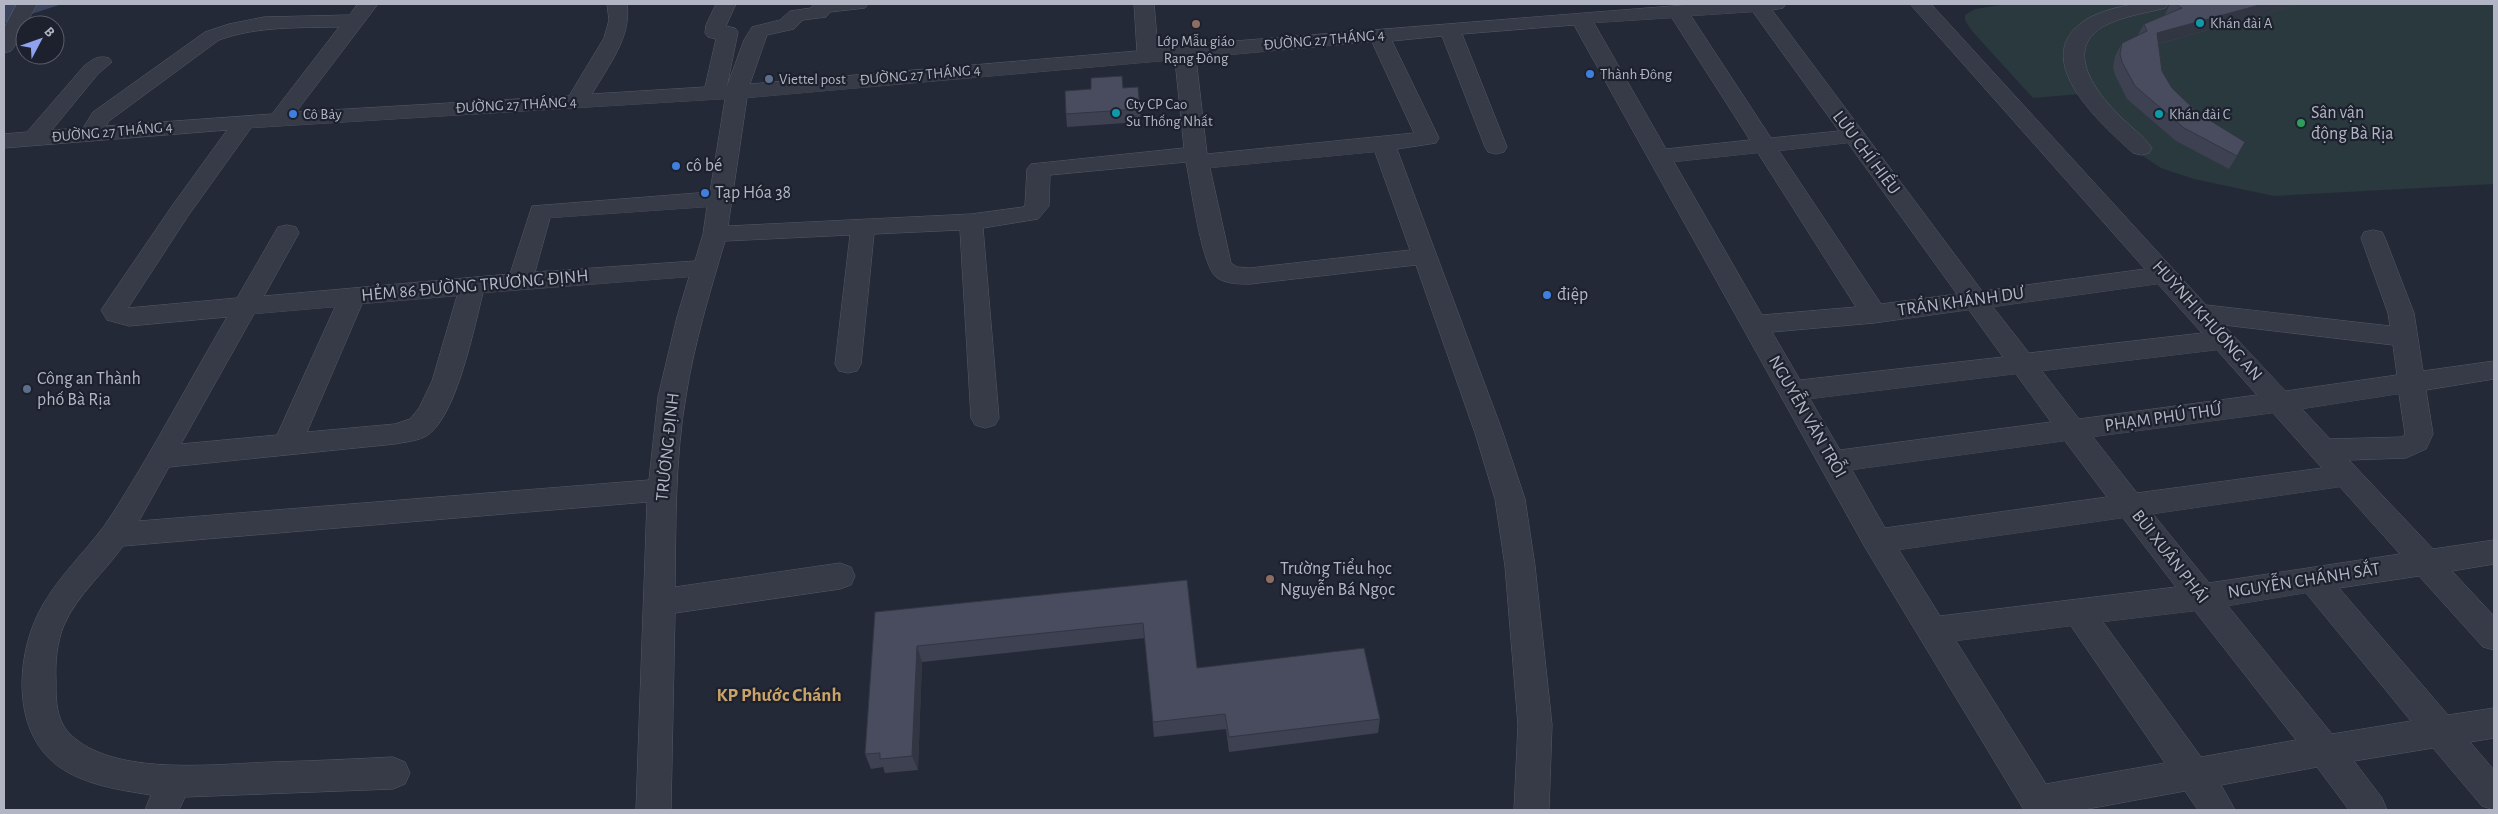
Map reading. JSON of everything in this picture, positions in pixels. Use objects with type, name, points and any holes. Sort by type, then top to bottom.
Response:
[{"type":"street","points":[[4,47],[27,4]]},
{"type":"street","points":[[279,119],[368,4]]},
{"type":"street","points":[[577,101],[614,38],[619,20],[617,4]]},
{"type":"street","points":[[726,4],[716,25],[715,33],[728,32],[726,92]]},
{"type":"street","points":[[726,92],[759,31],[787,25],[797,15],[818,13],[822,6],[858,4]]},
{"type":"street","points":[[1144,4],[1148,55]]},
{"type":"street","name":"HUỲNH KHƯƠNG AN","points":[[1920,4],[2494,637]]},
{"type":"street","points":[[2141,148],[2115,125],[2089,96],[2075,66],[2077,43],[2082,33],[2094,24],[2106,10],[2158,4]]},
{"type":"street","name":"ĐƯỜNG 27 THÁNG 4","points":[[4,140],[279,119],[726,92],[1450,30],[1562,14],[1678,12],[1767,5]]},
{"type":"street","name":"LƯU CHÍ HIẾU","points":[[1767,5],[1854,136],[1975,299]]},
{"type":"street","points":[[1678,12],[1874,314]]},
{"type":"street","name":"NGUYỄN VĂN TRỖI","points":[[1562,14],[1658,157],[1877,541],[1934,630],[2040,806]]},
{"type":"street","points":[[90,134],[101,117],[212,36],[223,31],[258,24],[355,21]]},
{"type":"street","points":[[1450,30],[1496,147]]},
{"type":"street","points":[[715,234],[971,222],[1030,214],[1037,206],[1039,169],[1384,144],[1428,138],[1379,36]]},
{"type":"street","points":[[1185,52],[1197,158],[1219,263],[1223,271],[1233,276],[1426,256]]},
{"type":"street","points":[[34,138],[91,70],[102,62]]},
{"type":"street","name":"TRƯƠNG ĐỊNH","points":[[654,810],[662,490],[672,397],[690,317],[715,234],[722,199],[726,92]]},
{"type":"street","name":"HẺM 86 ĐƯỜNG TRƯƠNG ĐỊNH","points":[[244,122],[180,211],[114,310],[116,314],[129,317],[472,286],[705,268]]},
{"type":"street","points":[[1658,157],[1854,136]]},
{"type":"street","points":[[1384,144],[1426,256],[1510,499],[1520,566],[1535,725],[1532,810]]},
{"type":"street","points":[[520,282],[540,210],[722,199]]},
{"type":"street","points":[[971,222],[985,418]]},
{"type":"street","points":[[848,364],[863,228]]},
{"type":"street","points":[[287,233],[114,535],[62,598],[48,627],[40,672],[40,706],[47,729],[60,748],[82,763],[119,773],[168,796],[392,773]]},
{"type":"street","points":[[2324,450],[2406,447],[2416,442],[2419,434],[2401,313],[2373,238]]},
{"type":"street","name":"TRẦN KHÁNH DƯ","points":[[1755,325],[1874,314],[2166,275]]},
{"type":"street","points":[[159,457],[395,434],[419,427],[434,406],[446,375],[472,286]]},
{"type":"street","points":[[287,445],[352,297]]},
{"type":"street","name":"BÙI XUÂN PHÁI","points":[[1975,299],[2130,506],[2201,597],[2326,750],[2370,810]]},
{"type":"street","points":[[2200,313],[2404,337]]},
{"type":"street","points":[[1792,391],[2223,340]]},
{"type":"street","name":"PHẠM PHÚ THỨ","points":[[1832,462],[2281,402],[2494,370]]},
{"type":"street","points":[[1877,541],[2348,476]]},
{"type":"street","points":[[114,535],[662,490]]},
{"type":"street","name":"NGUYỄN CHÁNH SẮT","points":[[1934,630],[2201,597],[2425,561],[2494,552]]},
{"type":"street","points":[[658,602],[840,576]]},
{"type":"street","points":[[2313,580],[2494,795]]},
{"type":"street","points":[[2079,613],[2218,810]]},
{"type":"street","points":[[2040,806],[2193,774],[2494,723]]},
{"type":"shaded area","name":"Sân vận động Bà Rịa","points":[[2007,4],[2494,4],[2494,184],[2274,196],[2194,179],[2161,168],[2131,148],[2080,94],[2033,98],[1972,31],[1965,20],[1965,15],[1975,9]]},
{"type":"water","points":[[4,4],[62,4],[28,15],[15,15],[15,19],[4,23]]},
{"type":"building","points":[[2175,4],[2263,4],[2157,33],[2162,71],[2172,88],[2198,113],[2245,142],[2237,156],[2184,128],[2135,86],[2122,62],[2120,54],[2122,43],[2147,31],[2144,24],[2182,8]]},
{"type":"building","points":[[1122,76],[1123,88],[1138,87],[1140,109],[1066,114],[1065,91],[1091,89],[1091,78]]},
{"type":"building","points":[[1187,580],[1197,668],[1364,648],[1380,719],[1229,737],[1225,714],[1153,722],[1143,623],[917,646],[912,756],[880,759],[880,753],[865,754],[875,612]]},
{"type":"place","name":"Khán đài A","points":[[2200,23]]},
{"type":"place","name":"Lớp Mẫu giáo Rạng Đông","points":[[1196,24]]},
{"type":"place","name":"Thành Đông","points":[[1590,74]]},
{"type":"place","name":"Viettel post","points":[[769,79]]},
{"type":"place","name":"Cty CP Cao Su Thống Nhất","points":[[1116,113]]},
{"type":"place","name":"Cô Bảy","points":[[293,114]]},
{"type":"place","name":"Khán đài C","points":[[2159,114]]},
{"type":"place","name":"Sân vận động Bà Rịa","points":[[2301,123]]},
{"type":"place","name":"cô bé","points":[[676,166]]},
{"type":"place","name":"Tạp Hóa 38","points":[[705,193]]},
{"type":"place","name":"điệp","points":[[1547,295]]},
{"type":"place","name":"Công an Thành phố Bà Rịa","points":[[27,389]]},
{"type":"place","name":"Trường Tiểu học Nguyễn Bá Ngọc","points":[[1270,579]]},
{"type":"district","name":"KP Phước Chánh","points":[[779,695]]}]
